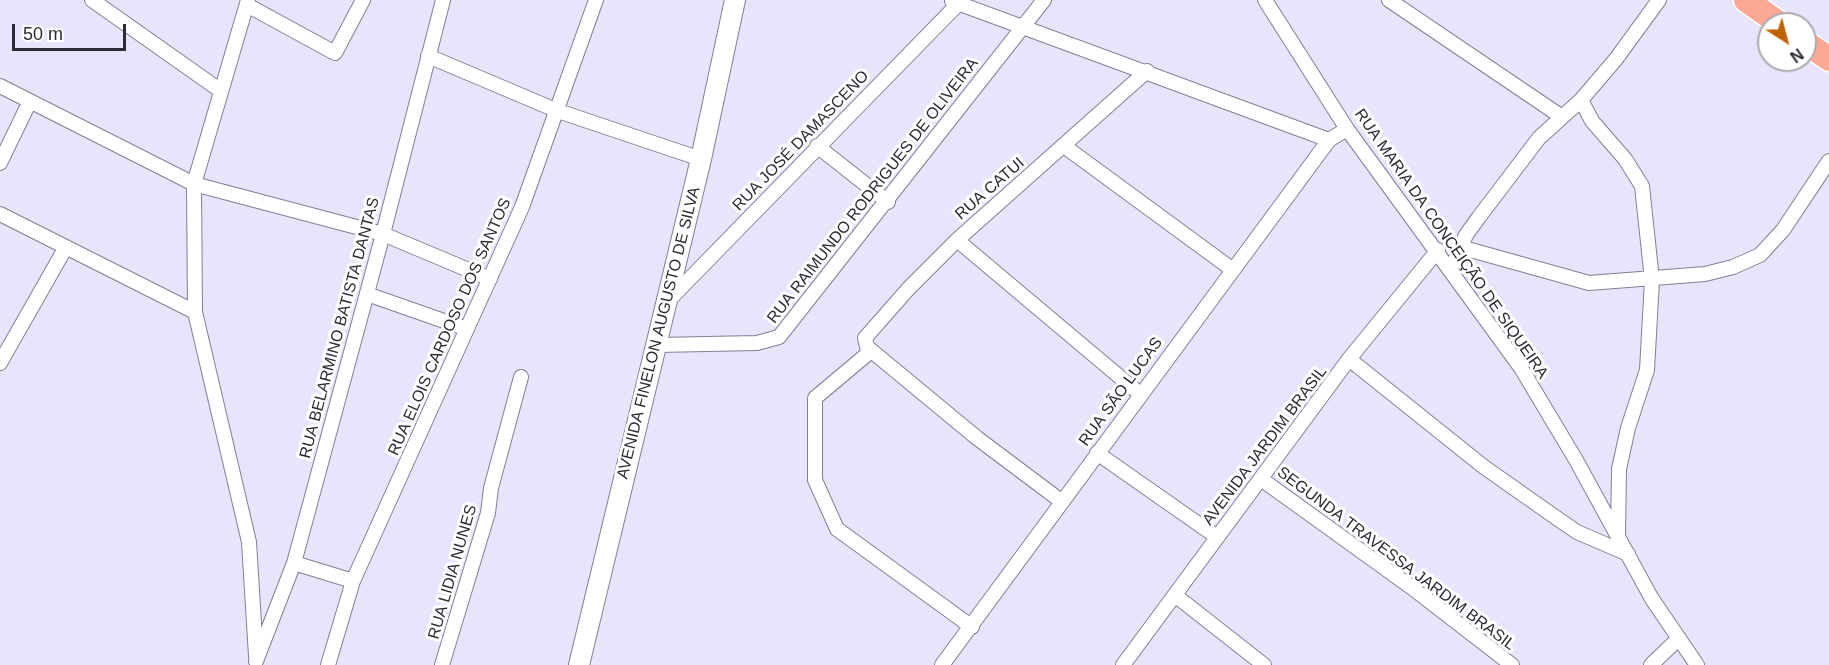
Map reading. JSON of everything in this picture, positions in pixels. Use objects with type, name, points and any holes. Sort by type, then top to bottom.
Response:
[{"type":"highway","points":[[1746,0],[1763,12]]},
{"type":"street","points":[[92,0],[222,91]]},
{"type":"street","points":[[256,663],[249,542],[195,312],[194,184],[248,3],[334,53],[363,0]]},
{"type":"street","name":"RUA BELARMINO BATISTA DANTAS","points":[[256,663],[294,563],[383,234],[443,0]]},
{"type":"street","name":"RUA ELOIS CARDOSO DOS SANTOS","points":[[328,665],[353,581],[522,207],[596,0]]},
{"type":"street","name":"AVENIDA FINELON AUGUSTO DE SILVA","points":[[579,665],[701,159],[735,0]]},
{"type":"street","name":"RUA RAIMUNDO RODRIGUES DE OLIVEIRA","points":[[657,345],[756,343],[779,336],[888,202],[1044,0]]},
{"type":"street","name":"RUA MARIA DA CONCEIÇÃO DE SIQUEIRA","points":[[1265,0],[1347,129],[1438,250],[1521,368],[1618,535],[1652,599],[1697,665]]},
{"type":"street","points":[[1389,0],[1562,117]]},
{"type":"street","points":[[1451,270],[1460,247],[1479,217],[1539,138],[1581,100],[1616,59],[1659,0]]},
{"type":"street","points":[[955,2],[1329,140],[1347,129]]},
{"type":"street","name":"RUA JOSÉ DAMASCENO","points":[[667,302],[955,2]]},
{"type":"street","points":[[428,56],[558,111],[701,159]]},
{"type":"street","name":"RUA CATUI","points":[[972,627],[837,530],[815,480],[815,398],[868,346],[866,335],[957,240],[1147,71]]},
{"type":"street","points":[[0,86],[194,184],[383,234],[490,279]]},
{"type":"street","points":[[1581,100],[1592,121],[1625,159],[1642,186],[1652,280],[1647,370],[1628,428],[1619,469],[1618,535]]},
{"type":"street","points":[[0,163],[30,101]]},
{"type":"street","name":"RUA SÃO LUCAS","points":[[942,665],[1329,140]]},
{"type":"street","points":[[817,146],[888,202]]},
{"type":"street","points":[[1064,146],[1233,270]]},
{"type":"street","points":[[1460,247],[1589,283],[1652,280],[1705,274],[1733,267],[1760,255],[1783,230],[1829,161]]},
{"type":"street","points":[[0,214],[195,312]]},
{"type":"street","points":[[957,240],[1140,394]]},
{"type":"street","points":[[0,363],[66,247]]},
{"type":"street","name":"AVENIDA JARDIM BRASIL","points":[[1123,665],[1176,597],[1217,537],[1349,359],[1438,250]]},
{"type":"street","points":[[367,294],[467,329]]},
{"type":"street","points":[[868,346],[977,438],[1061,501]]},
{"type":"street","points":[[1349,359],[1524,495],[1577,532],[1628,554]]},
{"type":"street","name":"RUA LIDIA NUNES","points":[[442,665],[488,513],[491,488],[522,376]]},
{"type":"street","points":[[1097,453],[1217,537]]},
{"type":"street","name":"SEGUNDA TRAVESSA JARDIM BRASIL","points":[[1261,479],[1411,587],[1512,665]]},
{"type":"street","points":[[294,563],[353,581]]},
{"type":"street","points":[[1176,597],[1263,665]]},
{"type":"street","points":[[1651,665],[1678,639]]}]
